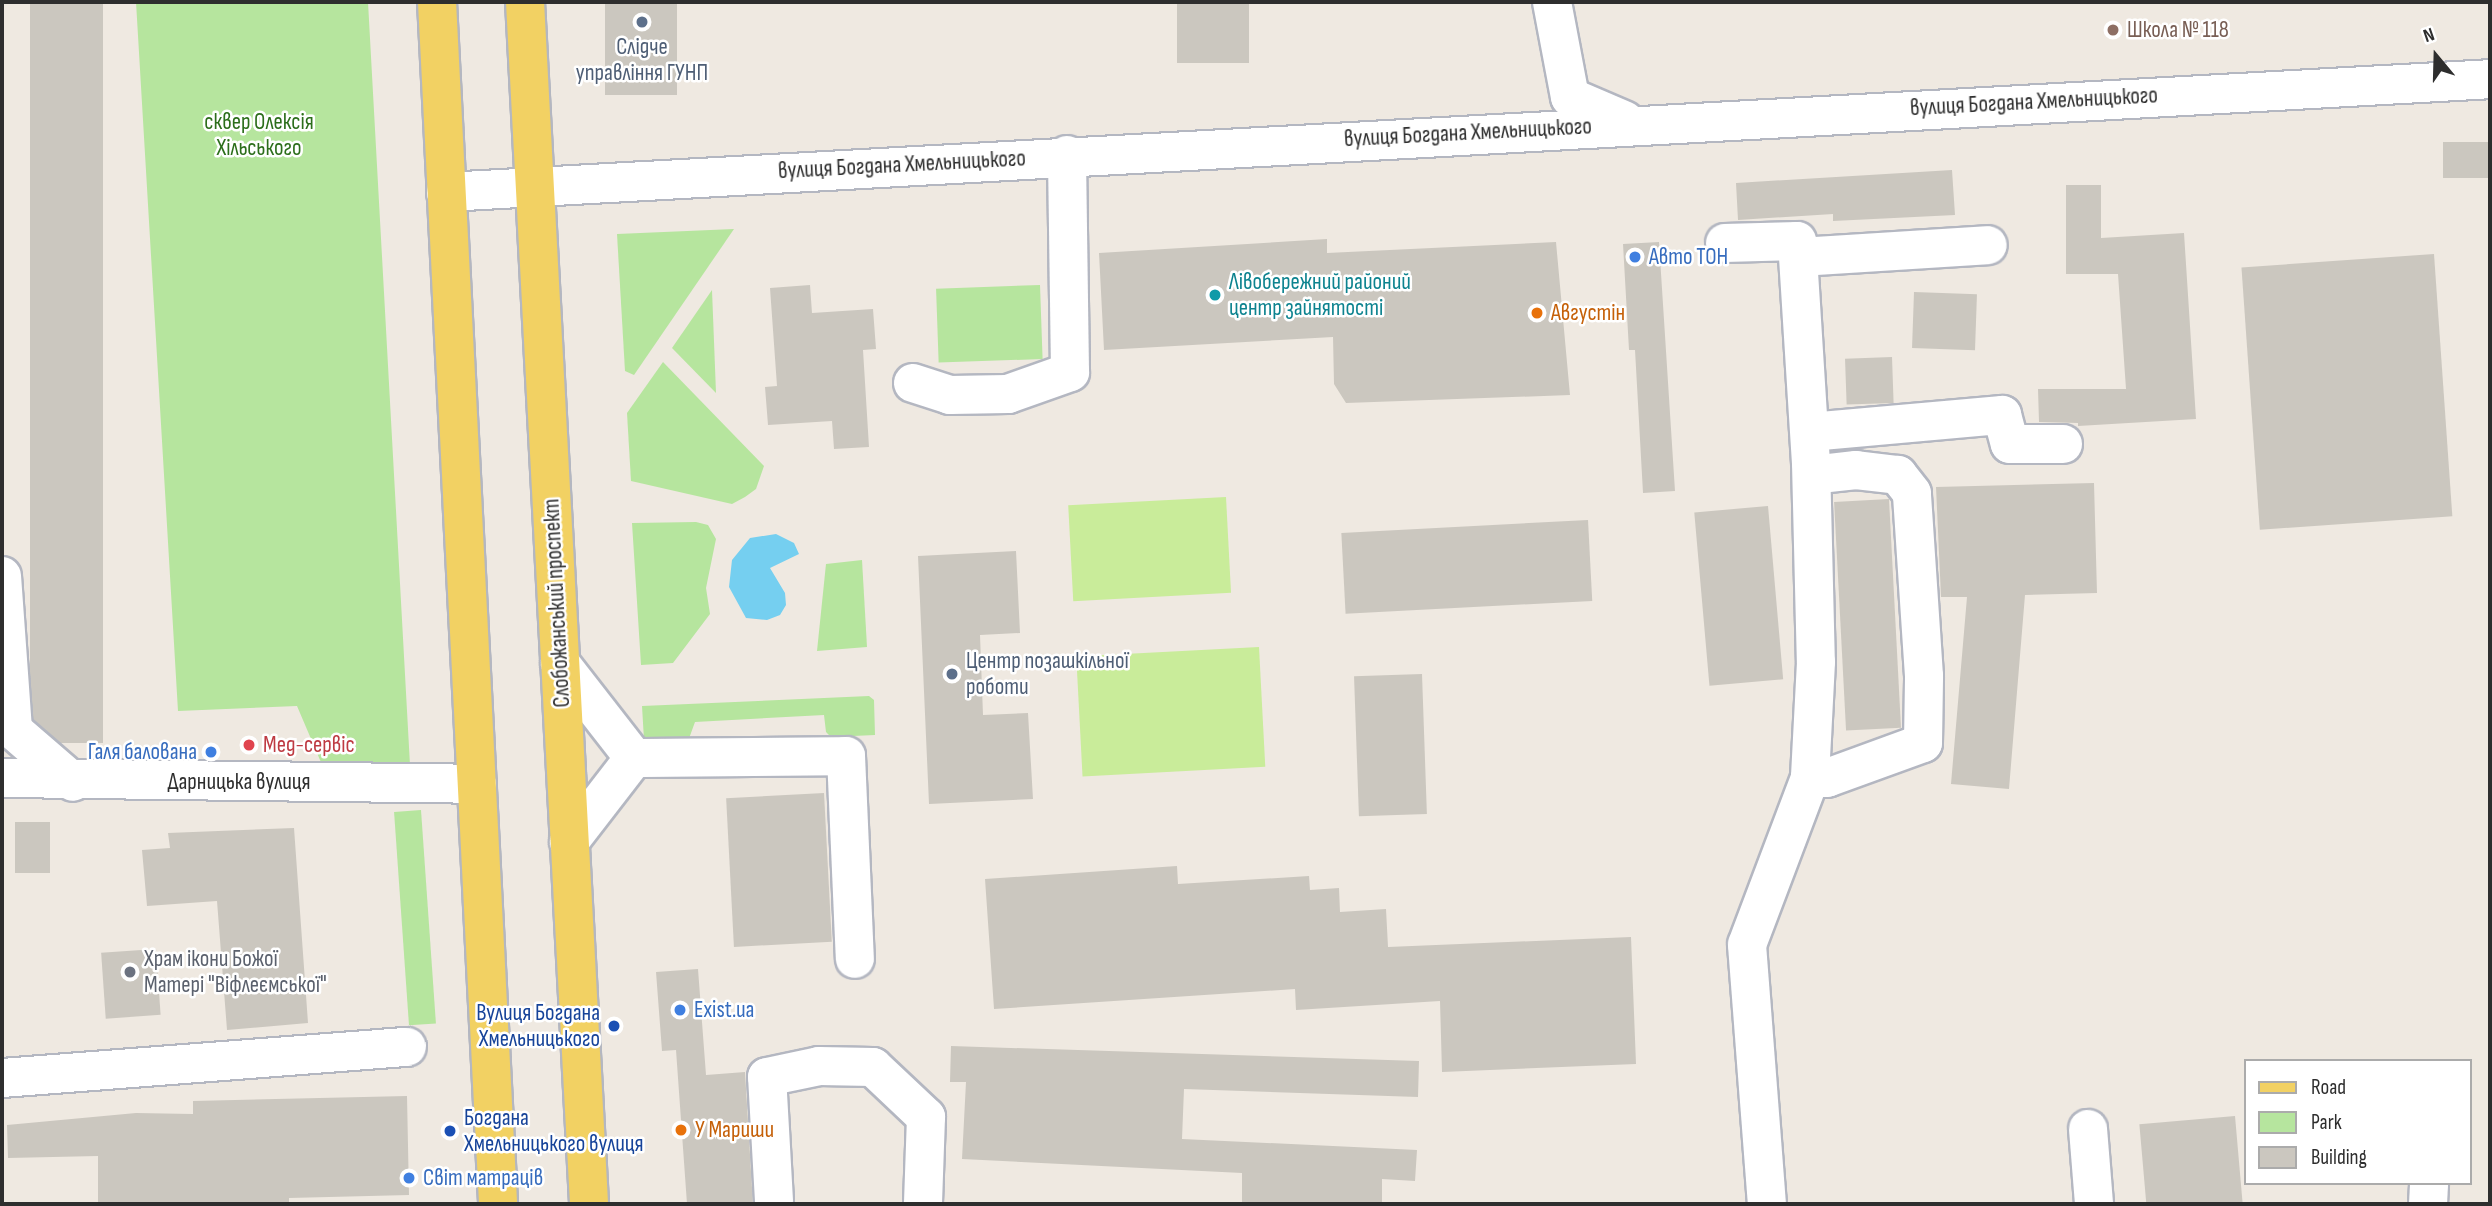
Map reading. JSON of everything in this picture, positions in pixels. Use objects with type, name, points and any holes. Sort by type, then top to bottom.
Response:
[{"type":"main road","points":[[437,2],[498,1204]]},
{"type":"main road","name":"Слобожанський проспект","points":[[525,2],[538,186],[589,1204]]},
{"type":"street","points":[[1552,2],[1570,97],[1633,124]]},
{"type":"street","name":"вулиця Богдана Хмельницького","points":[[446,192],[1067,155],[2490,79]]},
{"type":"street","points":[[913,383],[950,395],[1008,394],[1070,372],[1067,155]]},
{"type":"street","points":[[1725,243],[1797,241],[1812,475],[1816,662],[1810,778],[1747,945],[1766,1204]]},
{"type":"street","points":[[1799,257],[1988,244]]},
{"type":"street","points":[[1810,432],[2002,415],[2010,444],[2063,444]]},
{"type":"street","points":[[1810,778],[1827,778],[1923,743],[1924,676],[1912,493],[1898,475],[1856,470],[1812,475]]},
{"type":"street","points":[[2,576],[13,730],[73,782]]},
{"type":"street","points":[[560,663],[634,758]]},
{"type":"street","points":[[634,758],[846,756],[855,959]]},
{"type":"street","points":[[569,842],[634,758]]},
{"type":"street","name":"Дарницька вулиця","points":[[2,778],[73,782],[477,784]]},
{"type":"street","points":[[2,1078],[407,1047]]},
{"type":"street","points":[[774,1201],[767,1077],[833,1066],[873,1067],[926,1117],[923,1204]]},
{"type":"street","points":[[2088,1129],[2094,1204]]},
{"type":"street","points":[[2428,1204],[2429,1185]]},
{"type":"green space","name":"сквер Олексія Хільського","points":[[136,2],[368,2],[410,765],[323,767],[297,706],[178,711]]},
{"type":"green space","points":[[734,229],[634,375],[625,371],[617,234]]},
{"type":"green space","points":[[1040,285],[1043,359],[939,363],[936,289]]},
{"type":"green space","points":[[712,290],[716,393],[672,348]]},
{"type":"green space","points":[[663,362],[764,466],[756,489],[745,497],[732,504],[631,481],[627,413]]},
{"type":"green space","points":[[1226,497],[1231,593],[1073,601],[1068,505]]},
{"type":"green space","points":[[696,522],[708,525],[716,539],[706,588],[710,614],[673,663],[641,665],[632,523]]},
{"type":"green space","points":[[862,560],[867,647],[817,651],[826,564]]},
{"type":"green space","points":[[1259,647],[1265,767],[1083,776],[1076,657]]},
{"type":"green space","points":[[869,696],[874,700],[875,735],[831,737],[826,732],[824,715],[695,722],[687,744],[644,740],[642,706]]},
{"type":"green space","points":[[421,810],[436,1023],[409,1025],[394,812]]},
{"type":"water","points":[[776,534],[794,543],[799,554],[770,568],[785,593],[786,605],[780,615],[767,620],[746,618],[729,587],[732,560],[750,538]]},
{"type":"building","points":[[30,2],[103,2],[103,743],[30,743]]},
{"type":"building","points":[[605,2],[677,2],[677,95],[605,95]]},
{"type":"building","points":[[1177,2],[1249,2],[1249,63],[1177,63]]},
{"type":"building","points":[[2443,142],[2490,142],[2490,178],[2443,178]]},
{"type":"building","points":[[1952,170],[1955,215],[1833,221],[1833,214],[1738,220],[1736,183]]},
{"type":"building","points":[[2066,185],[2101,185],[2101,238],[2184,233],[2196,419],[2078,426],[2078,423],[2039,422],[2038,389],[2126,389],[2118,274],[2066,274]]},
{"type":"building","points":[[1327,239],[1327,253],[1556,242],[1570,395],[1346,403],[1334,384],[1333,337],[1104,350],[1099,253]]},
{"type":"building","points":[[1659,242],[1675,491],[1643,493],[1635,350],[1629,350],[1623,244]]},
{"type":"building","points":[[2434,254],[2452,516],[2260,530],[2241,267]]},
{"type":"building","points":[[810,285],[812,313],[873,309],[876,349],[863,350],[869,447],[834,449],[832,421],[768,425],[765,387],[777,386],[770,288]]},
{"type":"building","points":[[1914,292],[1977,294],[1975,350],[1912,348]]},
{"type":"building","points":[[1892,357],[1894,403],[1847,405],[1845,359]]},
{"type":"building","points":[[2094,483],[2097,593],[2025,595],[2009,789],[1951,784],[1967,597],[1941,597],[1936,487]]},
{"type":"building","points":[[1889,499],[1901,728],[1846,731],[1834,502]]},
{"type":"building","points":[[1768,506],[1783,679],[1709,686],[1694,512]]},
{"type":"building","points":[[1588,520],[1592,601],[1346,614],[1341,533]]},
{"type":"building","name":"Центр позашкільної роботи","points":[[1016,551],[1020,633],[980,635],[983,715],[1028,713],[1033,799],[929,804],[918,556]]},
{"type":"building","points":[[1422,674],[1427,814],[1359,816],[1354,676]]},
{"type":"building","points":[[824,793],[832,942],[734,947],[726,798]]},
{"type":"building","points":[[15,822],[50,822],[50,873],[15,873]]},
{"type":"building","points":[[294,828],[308,1023],[227,1030],[217,901],[147,906],[142,850],[170,848],[168,833]]},
{"type":"building","points":[[1177,866],[1178,884],[1309,876],[1310,890],[1339,888],[1340,912],[1386,909],[1388,947],[1631,937],[1636,1064],[1442,1072],[1440,1001],[1296,1010],[1295,989],[994,1009],[985,879]]},
{"type":"building","name":"Храм ікони Божої Матері \"Віфлеємської\"","points":[[156,949],[161,1015],[106,1019],[101,953]]},
{"type":"building","points":[[698,969],[706,1075],[745,1072],[753,1204],[687,1204],[676,1050],[662,1051],[656,972]]},
{"type":"building","points":[[951,1046],[1419,1061],[1418,1097],[1184,1089],[1182,1139],[1417,1150],[1415,1181],[1382,1179],[1382,1204],[1242,1204],[1242,1173],[962,1159],[966,1082],[950,1082]]},
{"type":"building","points":[[407,1096],[409,1195],[289,1198],[289,1204],[98,1204],[98,1156],[8,1158],[7,1125],[136,1113],[193,1114],[193,1101]]},
{"type":"building","points":[[2235,1116],[2243,1204],[2146,1204],[2139,1124]]},
{"type":"place","name":"Слідче управління ГУНП","points":[[642,22]]},
{"type":"place","name":"Школа № 118","points":[[2113,30]]},
{"type":"place","name":"Авто ТОН","points":[[1635,257]]},
{"type":"place","name":"Лівобережний районий центр зайнятості","points":[[1215,295]]},
{"type":"place","name":"Августін","points":[[1537,313]]},
{"type":"place","name":"Центр позашкільної роботи","points":[[952,674]]},
{"type":"place","name":"Мед-сервіс","points":[[249,745]]},
{"type":"place","name":"Галя балована","points":[[211,752]]},
{"type":"place","name":"Храм ікони Божої Матері \"Віфлеємської\"","points":[[130,972]]},
{"type":"place","name":"Exist.ua","points":[[680,1010]]},
{"type":"place","name":"Вулиця Богдана Хмельницького","points":[[614,1026]]},
{"type":"place","name":"У Мариши","points":[[681,1130]]},
{"type":"place","name":"Богдана Хмельницького вулиця","points":[[450,1131]]},
{"type":"place","name":"Світ матраців","points":[[409,1178]]}]
